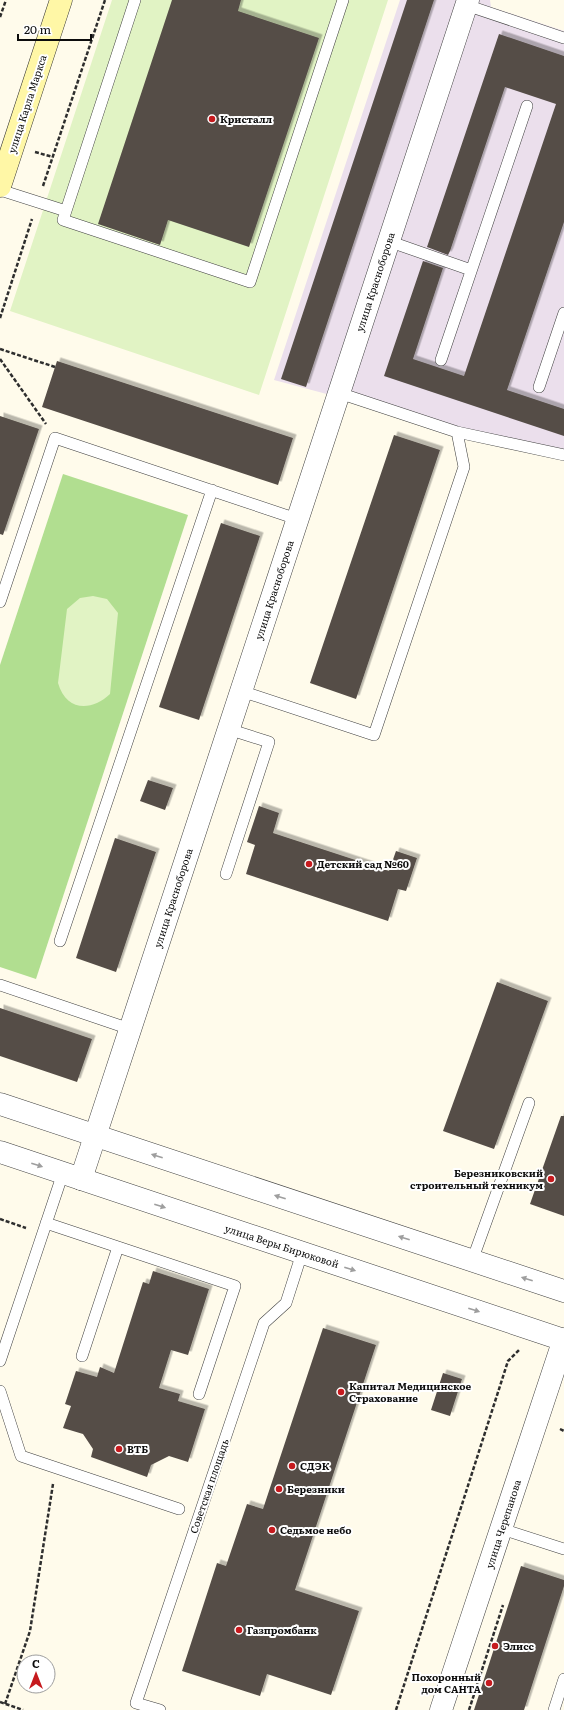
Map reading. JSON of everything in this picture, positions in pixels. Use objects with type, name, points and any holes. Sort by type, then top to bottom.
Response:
[{"type":"main road","name":"улица Карла Маркса","points":[[0,186],[61,0]]},
{"type":"street","name":"улица Красноборова","points":[[72,1176],[95,1135],[467,2]]},
{"type":"street","points":[[0,1104],[564,1291]]},
{"type":"street","name":"улица Веры Бирюковой","points":[[0,1152],[564,1340]]},
{"type":"street","name":"улица Черепанова","points":[[441,1710],[564,1340]]},
{"type":"lane","points":[[136,0],[63,220],[250,282],[343,0]]},
{"type":"lane","points":[[467,2],[564,38]]},
{"type":"lane","points":[[440,360],[527,106]]},
{"type":"lane","points":[[0,190],[66,212]]},
{"type":"lane","points":[[388,241],[472,270]]},
{"type":"lane","points":[[539,386],[564,313]]},
{"type":"lane","points":[[338,393],[457,432],[564,455]]},
{"type":"lane","points":[[241,691],[374,735],[464,467],[457,432]]},
{"type":"lane","points":[[0,602],[55,438],[297,519]]},
{"type":"lane","points":[[60,941],[212,490]]},
{"type":"lane","points":[[226,874],[269,742],[228,729]]},
{"type":"lane","points":[[0,985],[130,1029]]},
{"type":"lane","points":[[472,1261],[529,1103]]},
{"type":"lane","points":[[0,1361],[44,1228],[72,1176]]},
{"type":"lane","points":[[44,1228],[118,1247],[235,1286],[199,1394]]},
{"type":"lane","points":[[82,1356],[118,1247]]},
{"type":"lane","name":"Советская площадь","points":[[160,1710],[136,1703],[264,1323],[286,1303],[302,1253]]},
{"type":"lane","name":"Советская площадь","points":[[0,1391],[21,1456],[179,1509]]},
{"type":"lane","points":[[502,1529],[564,1550]]},
{"type":"lane","points":[[554,1710],[564,1679]]},
{"type":"path","points":[[0,17],[6,0]]},
{"type":"path","points":[[0,318],[105,0]]},
{"type":"path","points":[[0,349],[55,367]]},
{"type":"path","points":[[0,360],[55,438]]},
{"type":"path","points":[[0,1220],[44,1228]]},
{"type":"path","points":[[396,1710],[508,1361],[521,1348]]},
{"type":"path","points":[[560,1429],[564,1431]]},
{"type":"path","points":[[5,1704],[30,1631],[55,1468]]},
{"type":"path","points":[[0,1702],[23,1710]]},
{"type":"shaded area","points":[[400,0],[490,0],[491,7],[564,31],[564,457],[274,380]]},
{"type":"green space","points":[[112,0],[388,0],[259,395],[10,311]]},
{"type":"green space","points":[[63,474],[188,515],[36,979],[0,967],[0,665]]},
{"type":"green space","points":[[93,596],[107,599],[118,613],[110,694],[95,704],[80,706],[73,704],[67,699],[58,683],[67,609],[80,598]]},
{"type":"building","name":"Кристалл","points":[[172,0],[241,0],[238,11],[319,38],[249,247],[168,220],[160,245],[98,224]]},
{"type":"building","points":[[407,0],[434,0],[306,387],[281,379]]},
{"type":"building","points":[[499,34],[564,56],[564,222],[507,390],[564,409],[564,436],[384,376],[423,261],[443,268],[413,359],[464,376],[556,104],[505,87],[450,251],[448,255],[427,247]]},
{"type":"building","points":[[57,361],[293,438],[278,485],[42,407]]},
{"type":"building","points":[[0,416],[39,429],[3,535],[0,534]]},
{"type":"building","points":[[394,435],[440,450],[356,699],[310,683]]},
{"type":"building","points":[[221,523],[260,536],[199,720],[159,707]]},
{"type":"building","points":[[148,780],[173,788],[165,810],[140,801]]},
{"type":"building","name":"Детский сад №60","points":[[259,806],[279,813],[273,833],[389,871],[396,851],[417,858],[406,891],[398,889],[388,921],[246,874],[255,845],[247,842]]},
{"type":"building","points":[[115,838],[156,852],[116,972],[76,958]]},
{"type":"building","points":[[497,982],[548,1001],[494,1149],[443,1131]]},
{"type":"building","points":[[0,1008],[92,1039],[77,1082],[0,1056]]},
{"type":"building","name":"Березниковский строительный техникум","points":[[561,1116],[564,1116],[564,1216],[530,1204]]},
{"type":"building","points":[[153,1271],[209,1289],[188,1355],[171,1350],[159,1388],[180,1394],[178,1401],[205,1409],[188,1462],[169,1456],[151,1465],[147,1477],[91,1457],[93,1449],[83,1434],[63,1428],[71,1406],[65,1404],[76,1371],[97,1377],[100,1367],[114,1373],[143,1282],[149,1284]]},
{"type":"building","points":[[323,1328],[376,1345],[295,1590],[359,1611],[331,1695],[267,1674],[260,1696],[182,1671],[217,1563],[226,1566],[247,1504],[263,1509]]},
{"type":"building","points":[[443,1373],[462,1379],[450,1416],[431,1410]]},
{"type":"building","points":[[521,1566],[564,1580],[564,1586],[524,1710],[474,1710]]},
{"type":"place","name":"Кристалл","points":[[212,119]]},
{"type":"place","name":"Детский сад №60","points":[[309,864]]},
{"type":"place","name":"Березниковский строительный техникум","points":[[551,1179]]},
{"type":"place","name":"Капитал Медицинское Страхование","points":[[341,1392]]},
{"type":"place","name":"ВТБ","points":[[119,1449]]},
{"type":"place","name":"СДЭК","points":[[292,1466]]},
{"type":"place","name":"Березники","points":[[279,1489]]},
{"type":"place","name":"Седьмое небо","points":[[272,1530]]},
{"type":"place","name":"Газпромбанк","points":[[239,1630]]},
{"type":"place","name":"Элисс","points":[[495,1646]]},
{"type":"place","name":"Похоронный дом САНТА","points":[[489,1683]]}]
